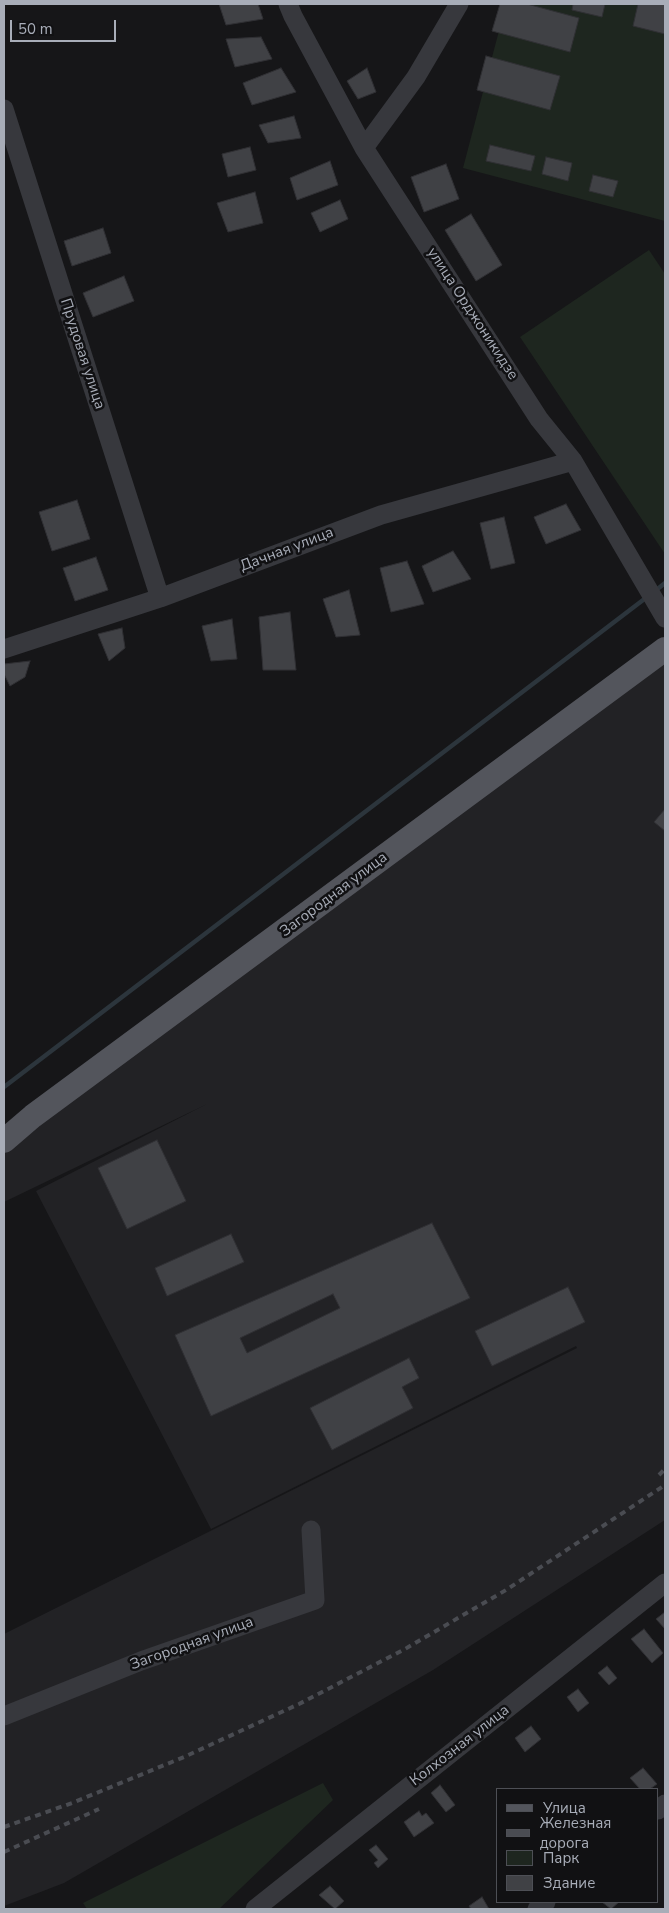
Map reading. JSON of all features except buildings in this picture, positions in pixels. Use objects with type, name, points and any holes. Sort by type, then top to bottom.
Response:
[{"type":"main road","name":"Загородная улица","points":[[4,1141],[33,1116],[665,649]]},
{"type":"street","name":"улица Орджоникидзе","points":[[288,4],[364,148],[539,419],[573,461],[665,618]]},
{"type":"street","points":[[364,148],[416,77],[460,4]]},
{"type":"street","name":"Прудовая улица","points":[[4,109],[160,598]]},
{"type":"street","name":"Дачная улица","points":[[4,650],[160,598],[381,515],[573,461]]},
{"type":"street","name":"Загородная улица","points":[[4,1716],[141,1661],[315,1600],[311,1530]]},
{"type":"street","name":"Колхозная улица","points":[[255,1909],[665,1583]]},
{"type":"shaded area","points":[[665,663],[665,1520],[433,1670],[64,1883],[4,1906],[4,1634],[577,1348],[576,1346],[211,1529],[36,1191],[207,1104],[4,1202],[4,1137]]},
{"type":"green space","points":[[506,4],[665,4],[665,221],[463,168]]},
{"type":"green space","points":[[649,250],[665,274],[665,554],[520,337]]},
{"type":"green space","points":[[323,1783],[333,1800],[219,1909],[87,1909],[83,1903]]},
{"type":"waterway","points":[[655,591],[665,583]]},
{"type":"waterway","points":[[4,1087],[647,597]]},
{"type":"railway","points":[[659,1475],[665,1469]]},
{"type":"railway","points":[[4,1827],[72,1803],[184,1757],[299,1704],[405,1649],[506,1590],[665,1485]]},
{"type":"railway","points":[[4,1852],[99,1809]]}]
